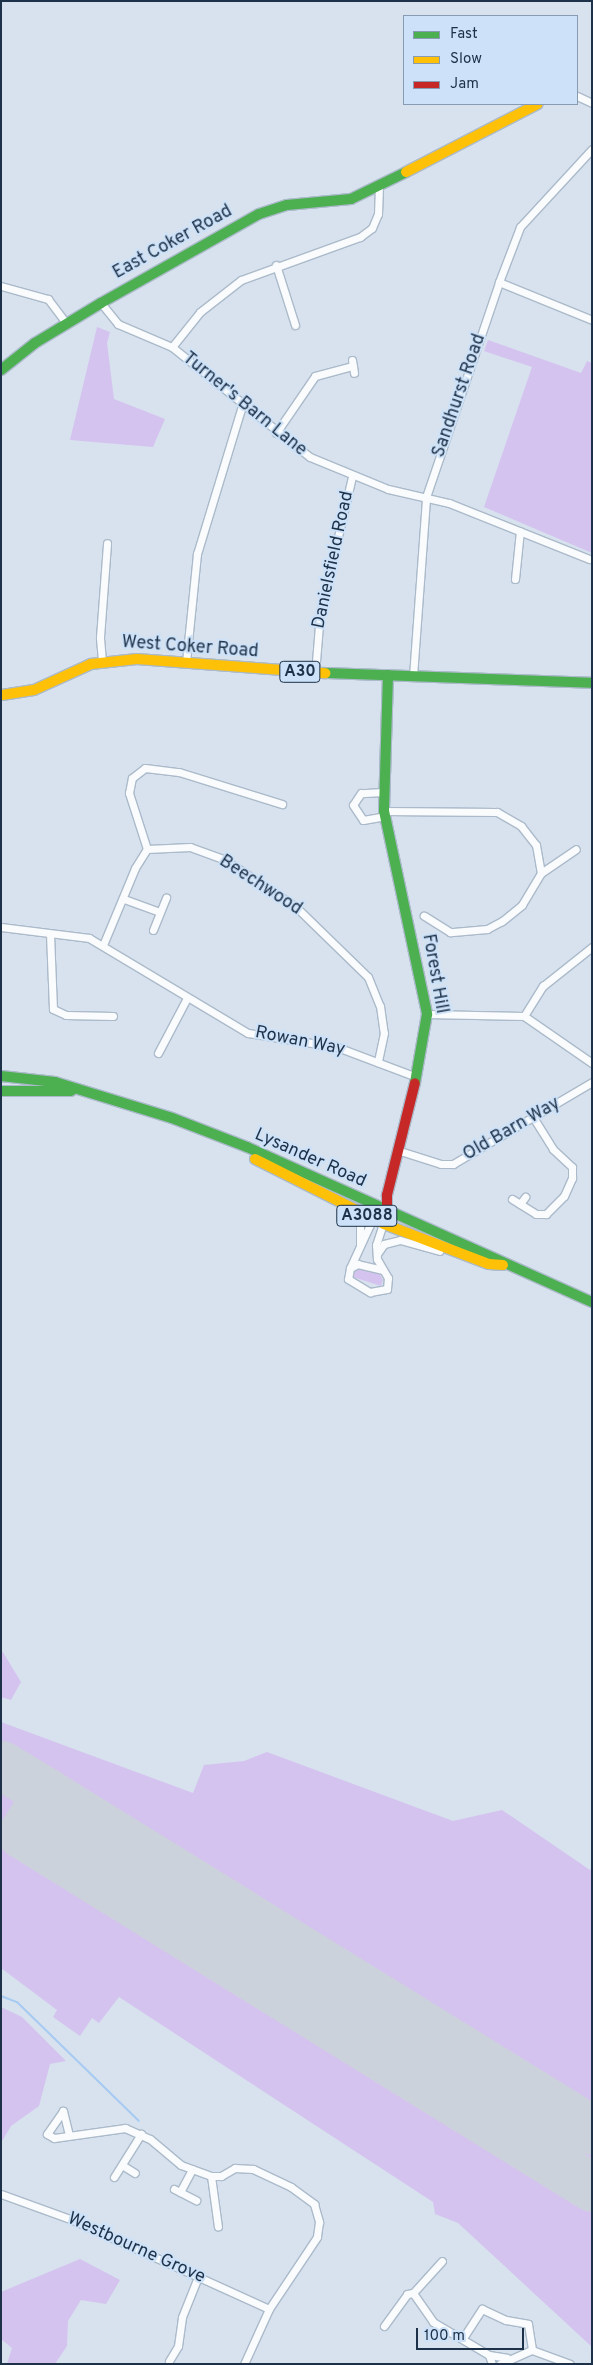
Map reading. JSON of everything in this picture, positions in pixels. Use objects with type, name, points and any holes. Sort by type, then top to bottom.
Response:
[{"type":"main road","name":"East Coker Road","points":[[1,370],[101,303],[258,214],[287,204],[351,199],[379,188],[446,148],[536,105]]},
{"type":"main road","name":"West Coker Road","points":[[2,695],[34,690],[76,668],[102,661],[186,662],[315,673],[592,683]]},
{"type":"main road","name":"Forest Hill","points":[[383,1209],[400,1150],[417,1077],[427,1014],[384,814],[383,792],[388,675]]},
{"type":"main road","points":[[1,700],[2,695]]},
{"type":"main road","name":"Lysander Road","points":[[1,1076],[55,1082],[172,1118],[592,1302]]},
{"type":"main road","name":"Lysander Road","points":[[3,1091],[97,1094]]},
{"type":"main road","name":"Lysander Road","points":[[237,1146],[343,1205],[384,1224],[465,1256],[505,1265]]},
{"type":"street","points":[[578,96],[592,103]]},
{"type":"street","name":"Sandhurst Road","points":[[413,676],[426,497],[499,282],[520,227],[592,149]]},
{"type":"street","points":[[172,347],[216,296],[241,280],[276,265],[360,237],[372,228],[378,214],[379,188]]},
{"type":"street","points":[[276,265],[294,325]]},
{"type":"street","points":[[499,282],[592,320]]},
{"type":"street","points":[[1,286],[53,302],[67,324]]},
{"type":"street","name":"Turner's Barn Lane","points":[[101,303],[118,324],[172,347],[242,406],[310,458],[352,476],[426,497],[520,531],[589,559]]},
{"type":"street","points":[[276,433],[314,376],[353,366]]},
{"type":"street","points":[[186,662],[197,554],[242,406]]},
{"type":"street","name":"Danielsfield Road","points":[[315,673],[320,614],[352,476]]},
{"type":"street","points":[[515,579],[520,531]]},
{"type":"street","points":[[102,661],[100,637],[107,543]]},
{"type":"street","points":[[103,945],[124,899],[134,868],[146,849],[129,793],[132,778],[145,768],[179,772],[282,804]]},
{"type":"street","points":[[383,792],[361,793],[354,805],[363,820],[384,814],[497,812],[521,826],[536,845],[540,873]]},
{"type":"street","name":"Beechwood","points":[[146,849],[190,848],[226,860],[296,907],[339,946],[368,977],[380,1006],[384,1034],[378,1062]]},
{"type":"street","points":[[424,916],[450,932],[487,929],[522,905],[540,873],[576,849]]},
{"type":"street","points":[[153,930],[166,897]]},
{"type":"street","points":[[124,899],[160,912]]},
{"type":"street","name":"Rowan Way","points":[[1,927],[88,938],[103,945],[186,998],[248,1033],[337,1047],[417,1077]]},
{"type":"street","points":[[50,934],[53,1009],[66,1015],[114,1016]]},
{"type":"street","points":[[524,1016],[543,986],[592,947]]},
{"type":"street","points":[[158,1053],[186,998]]},
{"type":"street","points":[[427,1014],[524,1016],[592,1063]]},
{"type":"street","name":"Old Barn Way","points":[[400,1150],[441,1164],[453,1164],[592,1082]]},
{"type":"street","points":[[512,1199],[536,1214],[546,1214],[564,1196],[573,1174],[569,1162],[553,1148],[533,1117]]},
{"type":"street","points":[[520,1204],[525,1197]]},
{"type":"street","points":[[343,1205],[360,1225],[359,1247]]},
{"type":"street","points":[[383,1209],[384,1224],[377,1254],[388,1287],[375,1294],[349,1281],[350,1268],[374,1219],[383,1209]]},
{"type":"street","points":[[377,1254],[384,1244],[400,1240],[465,1256]]},
{"type":"street","points":[[350,1268],[363,1264],[382,1270]]},
{"type":"street","points":[[69,2135],[125,2128],[141,2134],[192,2169],[211,2176],[221,2176],[235,2168],[253,2169],[307,2196],[318,2214],[317,2237],[269,2310],[244,2364]]},
{"type":"street","points":[[114,2177],[141,2134]]},
{"type":"street","points":[[122,2165],[135,2173]]},
{"type":"street","points":[[192,2169],[177,2191],[196,2200]]},
{"type":"street","points":[[211,2176],[218,2228]]},
{"type":"street","name":"Westbourne Grove","points":[[1,2194],[73,2220],[269,2310]]},
{"type":"street","points":[[384,2326],[407,2294],[413,2293],[442,2261]]},
{"type":"street","points":[[169,2361],[178,2346],[182,2317],[198,2277]]},
{"type":"street","points":[[413,2293],[433,2322],[489,2355],[507,2358]]},
{"type":"street","points":[[463,2338],[482,2309],[506,2320],[528,2324],[532,2350]]},
{"type":"street","points":[[500,2364],[507,2358],[532,2350],[570,2364]]},
{"type":"street","points":[[489,2355],[492,2364]]},
{"type":"shaded area","points":[[97,327],[110,332],[107,343],[114,399],[165,419],[153,447],[70,440]]},
{"type":"shaded area","points":[[488,340],[581,373],[587,361],[592,363],[592,553],[484,507],[532,367],[484,351]]},
{"type":"shaded area","points":[[363,1267],[378,1271],[383,1280],[381,1286],[353,1277],[353,1270]]},
{"type":"shaded area","points":[[1,1649],[21,1682],[11,1700],[1,1697]]},
{"type":"shaded area","points":[[1,1722],[193,1793],[204,1765],[244,1761],[267,1752],[453,1821],[502,1810],[590,1870],[592,1867],[592,2347],[458,2223],[435,2214],[433,2202],[119,1997],[99,2023],[92,2018],[80,2036],[53,2017],[57,2010],[1,1968]]},
{"type":"shaded area","points":[[1,2007],[22,2017],[66,2061],[50,2064],[39,2106],[11,2126],[1,2143]]},
{"type":"shaded area","points":[[80,2259],[120,2280],[106,2304],[81,2300],[68,2321],[67,2346],[55,2364],[7,2364],[12,2348],[1,2339],[1,2292]]},
{"type":"waterway","points":[[1,1996],[17,2002],[139,2121]]},
{"type":"runway","points":[[1,1765],[47,1793],[30,1822]]},
{"type":"runway","points":[[592,2130],[47,1793],[22,1834],[592,2187]]},
{"type":"traffic: fast","points":[[1,370],[35,343],[101,303],[259,214],[287,205],[351,199],[406,172]]},
{"type":"traffic: fast","points":[[325,673],[592,683]]},
{"type":"traffic: fast","points":[[388,675],[384,811],[427,1014],[415,1083]]},
{"type":"traffic: fast","points":[[1,1076],[55,1082],[172,1118],[247,1147],[592,1302]]},
{"type":"traffic: fast","points":[[1,1091],[71,1091]]},
{"type":"traffic: slow","points":[[406,172],[536,105]]},
{"type":"traffic: slow","points":[[2,695],[34,690],[91,664],[137,659],[325,673]]},
{"type":"traffic: slow","points":[[255,1159],[384,1224],[489,1264],[503,1265]]},
{"type":"traffic: jam","points":[[387,1212],[387,1195],[415,1083]]}]
